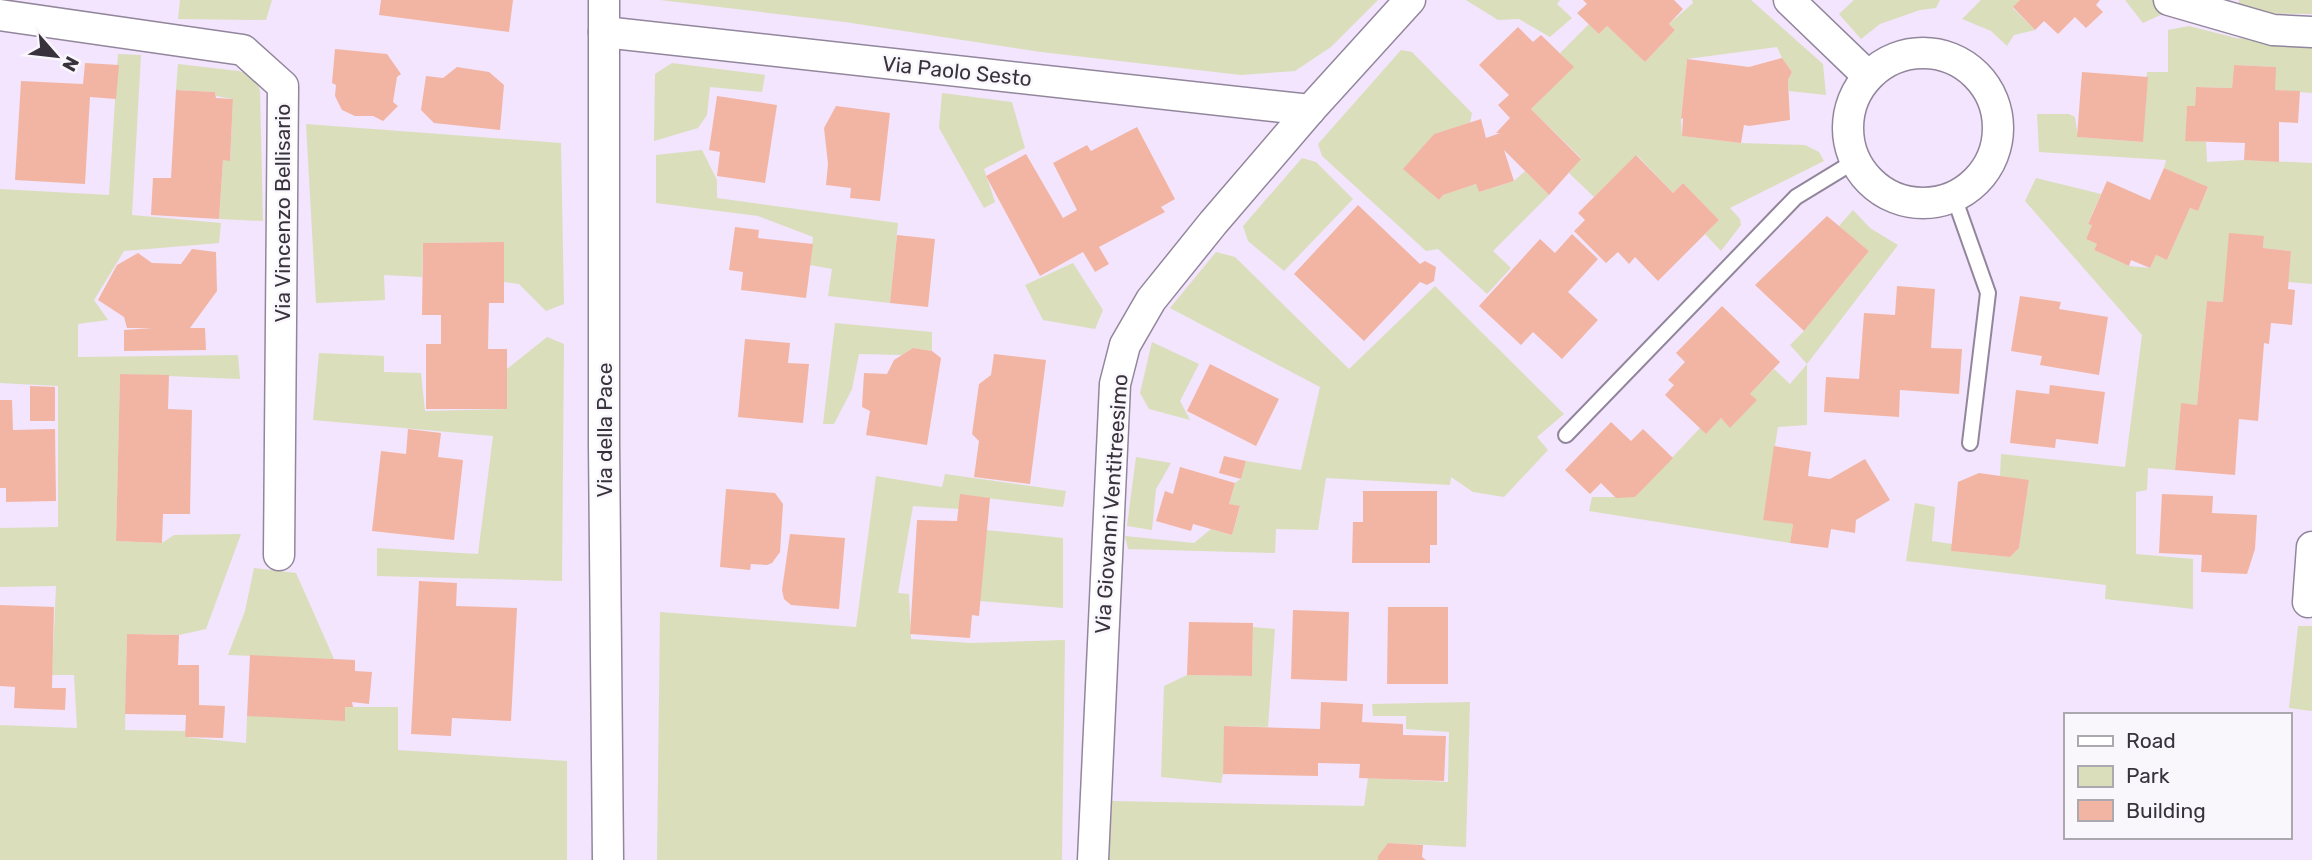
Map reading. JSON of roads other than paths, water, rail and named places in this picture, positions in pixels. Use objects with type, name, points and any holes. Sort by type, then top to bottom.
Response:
[{"type":"street","name":"Via della Pace","points":[[604,0],[608,860]]},
{"type":"street","name":"Via Giovanni Ventitreesimo","points":[[1093,860],[1115,384],[1125,345],[1151,300],[1213,223],[1310,110],[1410,0]]},
{"type":"street","points":[[1789,0],[1868,76]]},
{"type":"street","points":[[2169,0],[2273,30],[2312,32]]},
{"type":"street","name":"Via Vincenzo Bellisario","points":[[0,15],[243,50],[283,86],[279,555]]},
{"type":"street","name":"Via Paolo Sesto","points":[[604,32],[1310,110]]},
{"type":"street","points":[[1935,53],[1958,61],[1977,75],[1991,95],[1998,118],[1997,142],[1989,165],[1974,184],[1954,197],[1931,203],[1908,202],[1887,194],[1868,180],[1855,161],[1848,139],[1849,117],[1856,95],[1868,76],[1888,61],[1910,54],[1935,53]]},
{"type":"street","points":[[2308,602],[2312,547]]},
{"type":"lane","points":[[1566,435],[1796,197],[1855,161]]},
{"type":"lane","points":[[1954,197],[1988,293],[1970,443]]}]
